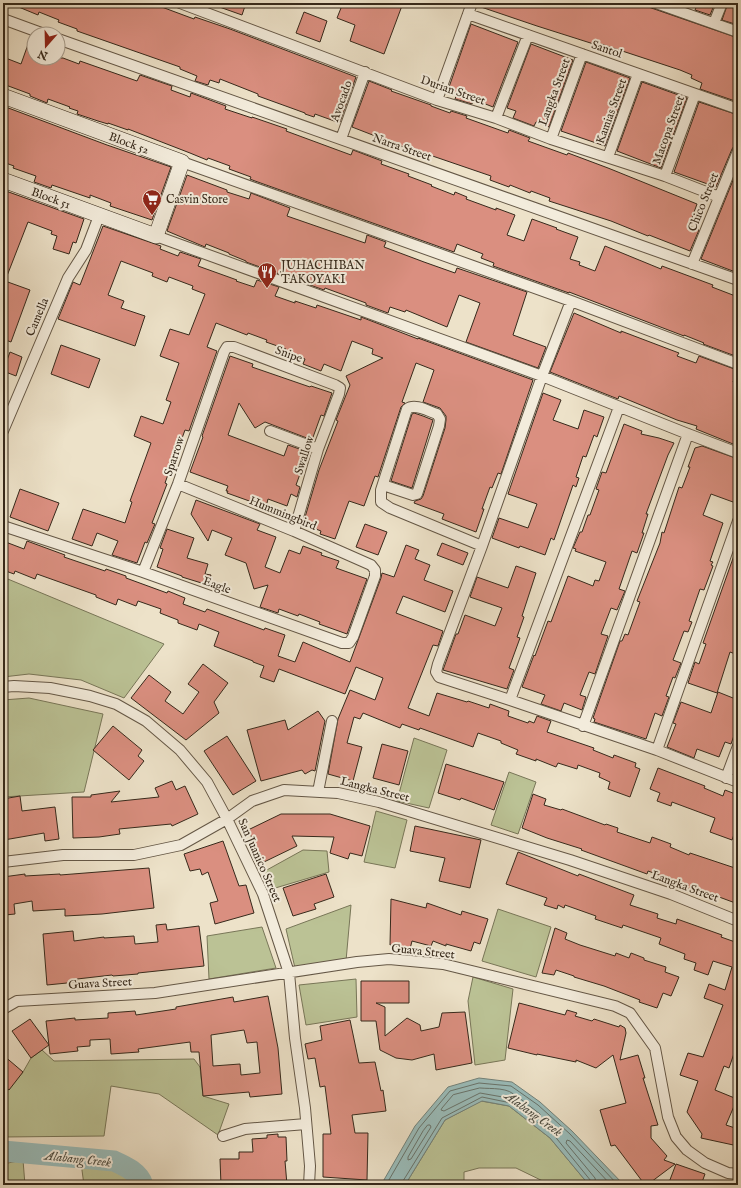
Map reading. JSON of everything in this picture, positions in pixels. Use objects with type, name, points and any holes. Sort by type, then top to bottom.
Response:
[{"type":"street","name":"Durian Street","points":[[180,3],[437,100],[496,118],[551,139],[665,176],[719,197]]},
{"type":"street","points":[[437,100],[472,3]]},
{"type":"street","points":[[656,3],[738,32]]},
{"type":"street","points":[[714,23],[722,3]]},
{"type":"street","name":"Santol","points":[[468,14],[738,109]]},
{"type":"street","points":[[3,19],[26,27]]},
{"type":"street","points":[[496,118],[528,35]]},
{"type":"street","name":"Narra Street","points":[[66,42],[738,280]]},
{"type":"street","name":"Langka Street","points":[[551,139],[582,54]]},
{"type":"street","name":"Avocado","points":[[341,139],[365,72]]},
{"type":"street","name":"Kamias Street","points":[[608,157],[638,74]]},
{"type":"street","name":"Macopa Street","points":[[665,176],[695,94]]},
{"type":"street","name":"Block 52","points":[[3,96],[182,162]]},
{"type":"street","name":"Chico Street","points":[[692,264],[738,151]]},
{"type":"street","points":[[738,364],[571,301],[182,162],[156,236],[542,376],[688,434],[738,452]]},
{"type":"street","name":"Block 51","points":[[3,180],[156,236]]},
{"type":"street","name":"Camella","points":[[3,432],[68,278],[86,250],[100,216]]},
{"type":"street","points":[[571,301],[542,376],[436,672],[439,677],[657,750],[738,782]]},
{"type":"street","name":"Snipe","points":[[227,347],[234,348],[340,388]]},
{"type":"street","name":"Sparrow","points":[[143,572],[178,484],[227,347]]},
{"type":"street","name":"Swallow","points":[[294,530],[318,449],[340,388]]},
{"type":"street","points":[[383,485],[413,495],[417,494],[439,426],[440,419],[437,414],[412,406],[407,409],[381,490],[381,502],[387,507],[482,546]]},
{"type":"street","points":[[510,700],[619,407]]},
{"type":"street","points":[[270,430],[318,449]]},
{"type":"street","points":[[583,726],[688,434]]},
{"type":"street","name":"Hummingbird","points":[[178,484],[294,530],[371,564],[375,570]]},
{"type":"street","points":[[657,750],[738,521]]},
{"type":"street","name":"Eagle","points":[[3,526],[143,572],[342,643],[348,643],[354,637],[375,576],[375,570]]},
{"type":"street","name":"San Juanico Street","points":[[3,687],[14,686],[50,688],[90,696],[116,704],[146,721],[180,750],[208,782],[263,894],[289,972],[295,1038],[305,1108],[310,1166],[310,1185]]},
{"type":"street","points":[[318,792],[332,721]]},
{"type":"street","points":[[726,778],[738,746]]},
{"type":"street","name":"Langka Street","points":[[3,862],[63,855],[134,855],[181,845],[227,819],[252,801],[284,790],[338,792],[379,802],[570,860],[671,894],[738,921]]},
{"type":"street","name":"Guava Street","points":[[3,1009],[17,1001],[155,993],[289,972],[389,959],[443,964],[615,1006],[630,1013],[655,1048],[668,1117],[676,1137],[687,1150],[705,1163],[728,1173],[738,1174]]},
{"type":"street","points":[[223,1136],[245,1129],[306,1124]]},
{"type":"green space","points":[[3,577],[164,644],[124,698],[81,680],[29,674],[3,677]]},
{"type":"green space","points":[[29,698],[103,714],[84,792],[3,797],[3,700]]},
{"type":"green space","points":[[414,738],[447,750],[429,808],[397,801]]},
{"type":"green space","points":[[509,772],[536,782],[518,834],[491,825]]},
{"type":"green space","points":[[376,811],[407,820],[395,868],[364,862]]},
{"type":"green space","points":[[303,850],[327,851],[329,872],[272,889],[265,871]]},
{"type":"green space","points":[[351,905],[346,961],[295,968],[286,929]]},
{"type":"green space","points":[[498,909],[551,927],[536,977],[482,961]]},
{"type":"green space","points":[[262,927],[276,968],[209,979],[207,936]]},
{"type":"green space","points":[[473,977],[513,989],[505,1060],[475,1065],[468,1001]]},
{"type":"green space","points":[[356,979],[357,1017],[306,1025],[299,985]]},
{"type":"green space","points":[[42,1050],[54,1061],[194,1059],[200,1067],[203,1096],[229,1104],[218,1135],[159,1094],[111,1086],[104,1136],[3,1137],[3,1095],[23,1072],[31,1058]]},
{"type":"green space","points":[[481,1101],[509,1106],[550,1138],[589,1185],[551,1185],[516,1168],[479,1168],[464,1172],[464,1185],[405,1185],[445,1120]]},
{"type":"green space","points":[[23,1160],[25,1185],[3,1185],[3,1164]]},
{"type":"green space","points":[[81,1163],[103,1166],[126,1177],[161,1183],[163,1185],[84,1185]]},
{"type":"water","points":[[479,1078],[512,1082],[540,1102],[572,1131],[624,1185],[589,1185],[550,1138],[509,1106],[482,1101],[445,1120],[405,1185],[381,1185],[415,1126],[448,1087]]},
{"type":"building","points":[[9,3],[151,3],[194,19],[195,17],[230,29],[356,77],[340,122],[337,122],[315,114],[314,117],[305,114],[258,96],[258,94],[220,79],[219,83],[210,80],[208,85],[195,81],[197,76],[180,69],[180,67],[77,31],[77,29],[58,22],[59,20],[39,12],[38,15]]},
{"type":"building","points":[[211,3],[246,3],[242,15]]},
{"type":"building","points":[[343,3],[403,3],[384,54],[350,41],[355,25],[337,18]]},
{"type":"building","points":[[478,3],[637,3],[738,38],[738,102],[700,89],[702,83],[691,78],[692,75],[680,70],[601,44],[600,46],[537,26],[478,6]]},
{"type":"building","points":[[698,3],[715,3],[710,15],[695,10]]},
{"type":"building","points":[[728,3],[738,3],[738,25],[722,20]]},
{"type":"building","points":[[304,12],[327,21],[320,42],[296,33]]},
{"type":"building","points":[[471,24],[518,42],[493,107],[473,99],[472,104],[455,99],[457,93],[448,90]]},
{"type":"building","points":[[531,44],[573,60],[549,127],[536,122],[534,126],[513,118],[516,111],[507,108]]},
{"type":"building","points":[[26,50],[26,66],[66,66],[66,59],[79,64],[80,61],[137,81],[140,75],[172,86],[171,90],[190,97],[191,93],[226,106],[225,109],[287,129],[286,131],[351,155],[353,150],[382,161],[381,164],[409,174],[408,176],[432,185],[431,186],[454,195],[455,192],[467,197],[466,199],[515,215],[507,235],[524,241],[532,219],[578,237],[570,259],[580,262],[579,265],[595,271],[605,246],[661,269],[662,266],[713,285],[712,287],[738,297],[738,357],[569,292],[493,266],[494,263],[481,258],[483,254],[457,244],[454,252],[255,181],[250,179],[251,177],[229,169],[230,166],[208,158],[207,160],[128,129],[77,114],[78,111],[69,108],[70,107],[48,99],[47,103],[30,96],[30,94],[3,84],[3,57],[21,64]]},
{"type":"building","points":[[586,62],[630,78],[605,146],[561,131]]},
{"type":"building","points":[[369,81],[392,90],[391,91],[450,113],[451,111],[467,116],[466,118],[508,133],[509,130],[530,138],[528,141],[567,155],[568,153],[697,204],[689,226],[699,230],[690,251],[611,221],[549,201],[550,198],[531,191],[530,193],[510,185],[509,187],[490,180],[491,176],[415,150],[414,151],[352,127]]},
{"type":"building","points":[[642,82],[687,98],[661,168],[617,151]]},
{"type":"building","points":[[699,102],[738,115],[738,145],[734,146],[732,149],[716,187],[674,172]]},
{"type":"building","points":[[3,106],[171,167],[152,220],[110,206],[111,203],[90,195],[90,198],[52,185],[51,188],[34,182],[36,176],[13,168],[14,166],[3,162]]},
{"type":"building","points":[[738,168],[738,273],[701,259]]},
{"type":"building","points":[[187,175],[227,190],[227,192],[249,199],[251,193],[290,208],[287,216],[365,243],[367,235],[386,242],[384,247],[424,262],[455,273],[457,268],[527,292],[513,335],[546,347],[538,368],[466,342],[480,303],[459,295],[447,327],[406,310],[405,312],[390,307],[388,313],[325,288],[324,290],[246,262],[229,253],[206,244],[205,247],[167,231]]},
{"type":"building","points":[[3,190],[84,219],[76,243],[73,242],[69,254],[53,249],[57,236],[51,234],[52,231],[28,222],[5,281],[30,290],[11,342],[3,339]]},
{"type":"building","points":[[103,226],[161,246],[160,249],[178,256],[180,252],[201,259],[198,266],[237,280],[236,281],[254,287],[257,280],[279,287],[275,296],[316,308],[317,305],[361,320],[361,317],[533,380],[501,474],[498,473],[492,488],[490,487],[476,532],[442,519],[444,514],[414,503],[423,496],[445,428],[446,420],[446,416],[440,408],[423,402],[434,370],[416,363],[402,402],[405,403],[401,407],[378,477],[375,476],[364,506],[349,501],[335,539],[320,534],[321,531],[303,524],[319,470],[350,385],[346,376],[383,358],[372,354],[373,349],[352,341],[341,371],[324,364],[321,371],[303,364],[305,359],[285,351],[286,349],[266,342],[267,340],[248,333],[247,335],[216,323],[207,347],[217,351],[189,431],[185,430],[176,452],[165,483],[167,484],[152,523],[155,524],[147,543],[145,542],[137,563],[112,555],[118,541],[97,533],[92,546],[72,539],[83,509],[125,523],[132,502],[130,501],[151,443],[134,436],[141,416],[163,424],[171,402],[166,400],[179,363],[160,356],[170,329],[189,335],[205,294],[192,289],[193,286],[169,277],[167,282],[152,276],[153,273],[121,261],[108,295],[124,301],[121,308],[145,316],[135,346],[58,319],[73,282],[80,285]]},
{"type":"building","points":[[574,313],[621,333],[621,331],[679,353],[677,356],[696,363],[699,356],[737,370],[733,382],[738,384],[738,446],[696,429],[697,426],[677,420],[619,396],[618,399],[550,372]]},
{"type":"building","points":[[61,345],[100,359],[89,388],[51,374]]},
{"type":"building","points":[[10,352],[22,357],[16,376],[3,371]]},
{"type":"building","points":[[230,356],[253,364],[252,367],[332,393],[324,416],[321,415],[312,440],[265,422],[255,428],[239,403],[228,435],[284,456],[288,445],[308,452],[296,485],[300,487],[297,497],[291,494],[287,506],[268,499],[266,507],[227,493],[228,491],[226,491],[228,486],[190,472]]},
{"type":"building","points":[[543,393],[561,400],[553,420],[578,429],[584,410],[604,417],[597,437],[594,435],[586,457],[583,456],[576,477],[579,478],[576,487],[573,485],[554,540],[551,538],[545,555],[520,546],[519,548],[492,538],[499,518],[528,528],[537,504],[508,494]]},
{"type":"building","points":[[414,413],[433,420],[412,488],[391,481],[412,414]]},
{"type":"building","points":[[624,424],[642,431],[641,434],[674,443],[646,514],[648,514],[642,533],[644,533],[637,553],[632,551],[619,589],[625,591],[617,610],[611,608],[601,634],[608,636],[595,674],[589,672],[580,695],[586,697],[582,710],[564,703],[561,711],[541,704],[545,695],[522,687],[548,621],[551,622],[568,576],[593,586],[595,580],[599,581],[606,562],[575,551],[576,549],[573,548],[580,532],[582,532],[588,515],[590,515],[599,490],[596,489],[602,472],[606,473]]},
{"type":"building","points":[[702,446],[738,459],[738,488],[733,502],[711,494],[703,515],[723,523],[710,561],[713,562],[711,565],[713,566],[704,590],[700,589],[689,621],[692,622],[688,632],[684,631],[673,660],[681,663],[675,678],[673,677],[666,696],[669,697],[662,716],[655,713],[646,739],[594,722],[595,719],[593,718],[620,641],[622,641],[625,634],[628,635],[640,602],[637,601],[660,543],[662,532],[664,533],[679,487],[682,488],[695,448]]},
{"type":"building","points":[[20,489],[59,503],[48,531],[10,517]]},
{"type":"building","points":[[196,500],[260,524],[257,530],[276,537],[265,567],[280,573],[289,550],[300,554],[303,546],[322,553],[321,555],[339,561],[336,568],[367,579],[347,634],[319,624],[320,622],[299,614],[298,616],[279,609],[278,613],[260,607],[268,585],[254,589],[246,563],[225,555],[232,538],[212,530],[208,541],[191,514]]},
{"type":"building","points":[[365,524],[387,532],[378,555],[356,547]]},
{"type":"building","points":[[167,529],[194,538],[187,558],[208,564],[205,574],[211,575],[208,585],[157,567],[163,549],[160,548]]},
{"type":"building","points":[[3,541],[24,549],[27,541],[65,555],[64,557],[105,571],[106,569],[167,593],[168,591],[185,598],[183,604],[205,612],[207,609],[264,630],[265,628],[285,635],[278,656],[295,662],[303,642],[350,662],[382,573],[394,577],[406,545],[419,550],[415,559],[430,565],[424,580],[453,591],[445,612],[403,596],[396,613],[443,631],[438,646],[433,645],[408,708],[429,716],[437,693],[489,708],[490,704],[509,711],[508,716],[528,723],[529,721],[534,723],[537,716],[551,721],[547,732],[594,748],[593,750],[613,758],[614,755],[636,763],[635,767],[640,769],[630,797],[608,789],[610,782],[599,777],[600,773],[578,765],[577,769],[558,763],[556,767],[536,759],[536,761],[516,754],[518,750],[501,743],[501,741],[478,733],[473,747],[420,728],[419,730],[402,724],[400,728],[363,713],[360,719],[354,717],[347,743],[362,747],[353,781],[328,774],[338,719],[350,690],[375,700],[383,678],[356,667],[345,694],[279,669],[274,682],[260,677],[264,666],[214,646],[219,632],[199,624],[197,630],[178,623],[178,620],[160,613],[161,609],[138,601],[136,606],[118,599],[116,605],[96,597],[96,595],[37,574],[35,579],[15,571],[14,574],[3,570]]},
{"type":"building","points":[[442,543],[468,553],[463,565],[437,555]]},
{"type":"building","points":[[737,547],[738,655],[730,652],[717,693],[688,683],[695,662],[699,664],[706,644],[703,643]]},
{"type":"building","points":[[516,566],[536,573],[522,616],[524,617],[517,637],[520,638],[509,668],[514,670],[507,689],[443,670],[456,634],[458,634],[465,615],[495,626],[502,608],[470,597],[477,577],[508,588]]},
{"type":"building","points":[[203,664],[228,683],[214,702],[219,713],[186,740],[131,698],[149,675],[171,692],[165,701],[183,714],[199,692],[188,684]]},
{"type":"building","points":[[718,692],[738,700],[738,715],[735,723],[738,724],[731,744],[725,742],[719,757],[697,749],[694,758],[667,747],[676,724],[673,723],[681,702],[711,713]]},
{"type":"building","points":[[318,711],[325,721],[315,771],[312,770],[305,774],[302,770],[261,781],[247,730],[285,720],[288,730]]},
{"type":"building","points":[[113,726],[142,750],[138,756],[144,761],[129,780],[93,750]]},
{"type":"building","points":[[227,736],[256,781],[233,795],[204,751]]},
{"type":"building","points":[[382,744],[408,751],[399,785],[373,778]]},
{"type":"building","points":[[446,764],[504,782],[494,810],[461,798],[460,800],[438,793]]},
{"type":"building","points":[[658,768],[705,786],[704,788],[723,796],[725,790],[738,795],[738,823],[732,840],[710,832],[715,818],[672,802],[671,806],[657,801],[660,793],[650,789]]},
{"type":"building","points":[[172,781],[176,790],[185,786],[198,814],[172,826],[171,824],[119,829],[120,834],[99,837],[73,838],[72,797],[91,797],[91,795],[120,791],[111,802],[159,797],[155,788]]},
{"type":"building","points":[[533,794],[546,799],[544,805],[562,809],[605,825],[618,828],[617,832],[650,843],[652,837],[671,844],[670,847],[689,855],[690,853],[738,869],[738,904],[703,891],[702,894],[678,885],[679,882],[648,871],[647,874],[522,828]]},
{"type":"building","points":[[20,796],[22,811],[55,807],[59,839],[45,841],[44,833],[4,840],[3,799]]},
{"type":"building","points":[[281,814],[330,814],[370,826],[362,856],[350,853],[348,859],[330,853],[334,837],[292,836],[297,846],[264,862],[248,830]]},
{"type":"building","points":[[415,826],[481,840],[470,888],[439,881],[445,858],[410,851]]},
{"type":"building","points":[[223,841],[239,886],[246,885],[254,913],[215,924],[210,903],[218,901],[208,872],[202,875],[200,869],[190,871],[184,854]]},
{"type":"building","points":[[518,852],[578,876],[579,874],[634,895],[630,905],[658,914],[657,918],[676,924],[677,919],[722,935],[721,937],[738,943],[738,986],[735,993],[738,994],[738,1042],[729,1068],[724,1066],[715,1090],[737,1099],[726,1125],[738,1129],[738,1146],[701,1138],[702,1134],[687,1112],[698,1081],[680,1075],[688,1053],[703,1057],[723,1005],[704,998],[709,984],[725,990],[732,967],[713,961],[708,975],[694,970],[696,963],[684,959],[685,954],[659,944],[661,938],[623,925],[622,928],[595,919],[596,916],[565,905],[564,908],[558,905],[557,909],[544,905],[547,898],[506,884]]},
{"type":"building","points":[[149,868],[154,908],[102,914],[65,916],[65,909],[33,911],[32,901],[14,904],[15,914],[5,915],[3,904],[3,877],[25,874],[25,876],[60,875]]},
{"type":"building","points":[[326,874],[334,897],[314,904],[316,909],[293,916],[283,888]]},
{"type":"building","points":[[391,899],[426,908],[427,903],[461,915],[462,911],[488,919],[480,944],[474,942],[471,951],[446,944],[446,946],[433,941],[431,946],[412,941],[410,949],[390,945]]},
{"type":"building","points":[[166,924],[167,930],[199,926],[204,966],[138,974],[77,979],[77,982],[47,985],[43,934],[73,931],[74,941],[104,937],[134,936],[135,944],[158,942],[156,925]]},
{"type":"building","points":[[555,928],[567,933],[565,939],[580,945],[615,956],[616,953],[629,958],[631,953],[644,958],[644,960],[666,967],[665,972],[679,977],[671,996],[663,993],[657,1008],[639,1002],[640,1000],[604,986],[556,970],[554,975],[542,973]]},
{"type":"building","points":[[361,981],[409,981],[409,1003],[376,1003],[385,1007],[385,1036],[407,1018],[420,1025],[421,1031],[439,1027],[442,1013],[465,1012],[472,1063],[436,1070],[434,1054],[412,1060],[396,1058],[380,1050],[376,1021],[361,1021]]},
{"type":"building","points":[[268,996],[278,1048],[282,1094],[250,1097],[249,1092],[203,1096],[199,1052],[191,1052],[190,1042],[138,1049],[139,1052],[111,1054],[110,1039],[90,1040],[90,1046],[77,1047],[78,1051],[50,1054],[46,1021],[75,1018],[75,1020],[108,1018],[108,1013],[135,1011],[136,1015],[176,1009],[176,1007],[233,997],[234,1002]],"holes":[[[244,1030],[247,1043],[257,1042],[260,1073],[241,1075],[240,1064],[213,1066],[211,1035]]]},
{"type":"building","points":[[519,1003],[565,1015],[567,1010],[577,1013],[575,1016],[592,1021],[594,1019],[619,1027],[620,1025],[625,1028],[626,1033],[620,1060],[638,1055],[645,1078],[643,1078],[658,1125],[651,1126],[651,1138],[667,1156],[664,1160],[675,1164],[645,1185],[615,1145],[611,1146],[600,1110],[626,1103],[613,1055],[596,1068],[576,1060],[576,1062],[508,1048]]},
{"type":"building","points":[[30,1019],[49,1045],[31,1058],[12,1031]]},
{"type":"building","points":[[350,1020],[359,1063],[375,1062],[381,1091],[383,1090],[386,1111],[352,1115],[355,1133],[368,1133],[367,1180],[323,1177],[323,1134],[331,1134],[325,1086],[320,1087],[315,1058],[308,1059],[305,1044],[322,1040],[320,1026]]},
{"type":"building","points":[[3,1055],[23,1072],[9,1090],[3,1085]]},
{"type":"building","points":[[278,1134],[278,1137],[286,1137],[287,1161],[285,1161],[287,1185],[221,1185],[220,1159],[239,1159],[239,1152],[253,1152],[252,1139],[267,1138],[267,1135]]},
{"type":"building","points":[[676,1164],[705,1174],[701,1185],[668,1185]]},
{"type":"waterway","name":"Alabang Creek","points":[[3,1151],[114,1161],[127,1167],[135,1173],[143,1185]]},
{"type":"place","name":"Casvin Store","points":[[152,216]]},
{"type":"place","name":"JUHACHIBAN TAKOYAKI","points":[[267,289]]}]
